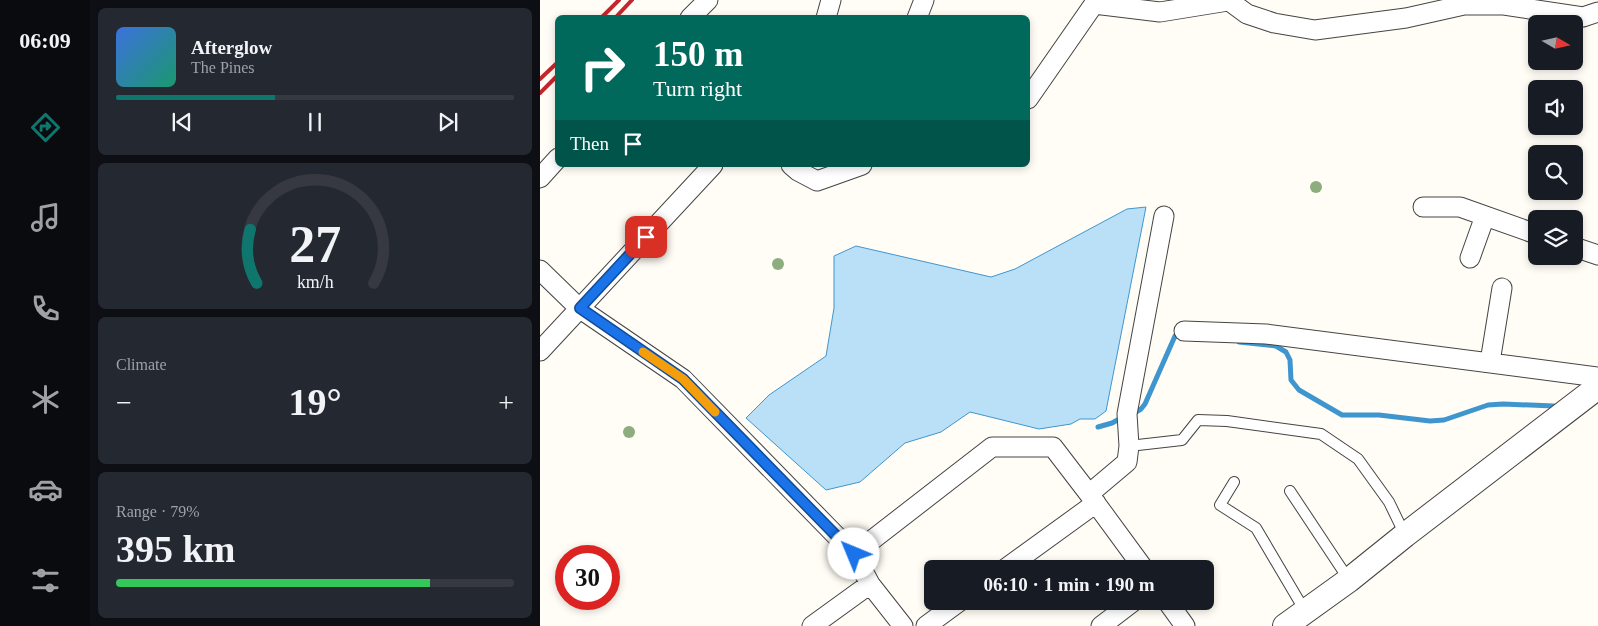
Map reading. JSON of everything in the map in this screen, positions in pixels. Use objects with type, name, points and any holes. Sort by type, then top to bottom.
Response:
[{"type":"street","points":[[693,15],[708,0]]},
{"type":"street","points":[[827,15],[831,0]]},
{"type":"street","points":[[918,15],[924,0]]},
{"type":"street","points":[[1030,96],[1093,2],[1160,12],[1228,1],[1247,14],[1274,24],[1315,30],[1406,18],[1464,5],[1504,5],[1583,17],[1598,12]]},
{"type":"street","points":[[540,178],[555,161]]},
{"type":"street","points":[[540,351],[711,167]]},
{"type":"street","points":[[793,167],[817,181],[856,167]]},
{"type":"street","points":[[1422,207],[1460,208],[1528,231]]},
{"type":"street","points":[[1016,560],[1093,499],[1127,462],[1129,446],[1127,414],[1164,216]]},
{"type":"street","points":[[1470,258],[1485,216]]},
{"type":"street","points":[[1583,250],[1598,255]]},
{"type":"street","points":[[540,270],[580,308],[683,379],[854,554],[870,584],[903,626]]},
{"type":"street","points":[[1490,362],[1502,288]]},
{"type":"street","points":[[1184,331],[1266,334],[1598,377]]},
{"type":"street","points":[[1285,626],[1349,580],[1598,387]]},
{"type":"street","points":[[854,554],[992,447],[1053,447],[1137,560]]},
{"type":"street","points":[[812,626],[870,584]]},
{"type":"street","points":[[926,626],[948,610]]},
{"type":"street","points":[[1101,626],[1122,610]]},
{"type":"street","points":[[1173,610],[1185,626]]},
{"type":"lane","points":[[1129,446],[1182,440],[1198,420],[1227,421],[1321,434],[1358,460],[1389,502],[1405,535]]},
{"type":"lane","points":[[1234,482],[1220,505],[1256,528],[1305,611]]},
{"type":"lane","points":[[1290,491],[1349,580]]},
{"type":"water","points":[[1146,207],[1106,411],[1095,419],[1080,419],[1071,424],[1039,429],[970,412],[941,432],[905,443],[860,482],[826,490],[746,418],[769,395],[826,356],[834,308],[834,256],[856,246],[991,277],[1015,269],[1127,209]]},
{"type":"waterway","points":[[1131,415],[1145,404],[1175,336],[1181,336]]},
{"type":"waterway","points":[[1239,342],[1276,346],[1286,352],[1290,360],[1291,380],[1299,390],[1342,415],[1379,415],[1430,421],[1444,420],[1488,405],[1554,406]]},
{"type":"waterway","points":[[1098,427],[1123,417]]},
{"type":"railway","points":[[604,15],[619,0]]},
{"type":"railway","points":[[618,15],[632,0]]},
{"type":"railway","points":[[540,79],[555,65]]},
{"type":"railway","points":[[540,93],[555,78]]},
{"type":"slow traffic","points":[[643,352],[683,379],[715,412]]},
{"type":"route","points":[[646,237],[580,308],[683,379],[854,554]]}]
